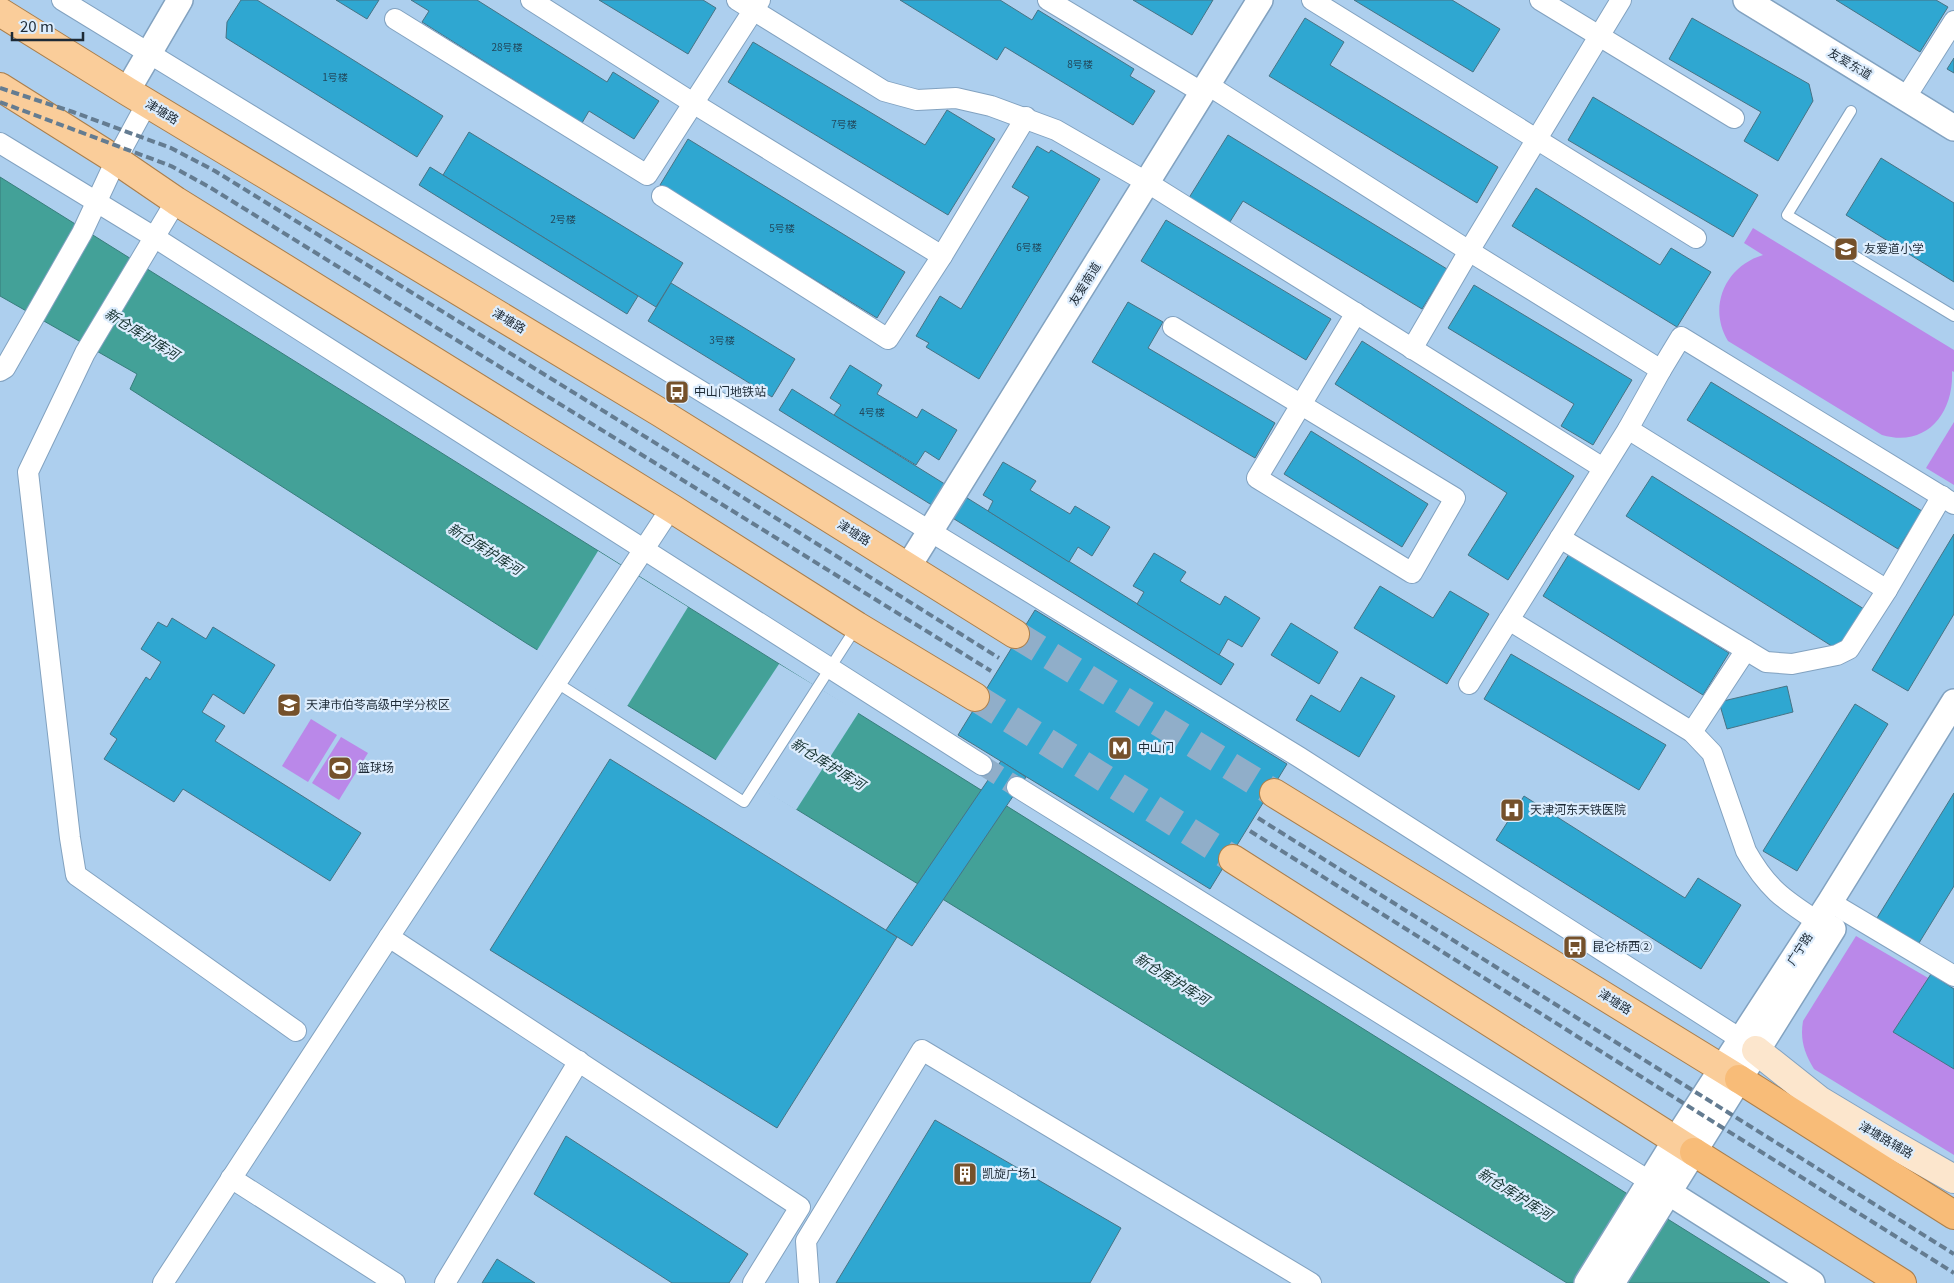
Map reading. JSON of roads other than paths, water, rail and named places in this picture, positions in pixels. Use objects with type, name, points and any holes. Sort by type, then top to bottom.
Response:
[{"type":"highway","name":"津塘路","points":[[1730,1074],[1954,1215]]},
{"type":"highway","points":[[1684,1146],[1902,1283]]},
{"type":"main road","name":"津塘路","points":[[0,12],[137,97],[662,413],[1014,634]]},
{"type":"main road","points":[[0,87],[116,160],[176,202],[671,508],[857,626],[975,697]]},
{"type":"main road","name":"津塘路","points":[[1274,793],[1730,1074]]},
{"type":"main road","points":[[1233,859],[1684,1146]]},
{"type":"main road","points":[[1748,1045],[1819,1100]]},
{"type":"main road","points":[[1730,1074],[1819,1100]]},
{"type":"main road","name":"津塘路辅路","points":[[1819,1100],[1954,1178]]},
{"type":"street","points":[[62,0],[1299,757],[1748,1045]]},
{"type":"street","points":[[0,371],[5,368],[82,233],[116,160],[137,97],[149,52],[180,0]]},
{"type":"street","points":[[531,0],[693,104],[942,256]]},
{"type":"street","points":[[1048,0],[1205,89],[1661,370]]},
{"type":"street","name":"友爱南道","points":[[908,566],[1148,183],[1260,0]]},
{"type":"street","points":[[1312,0],[1696,238]]},
{"type":"street","points":[[1540,0],[1734,118]]},
{"type":"street","points":[[1412,348],[1621,0]]},
{"type":"street","name":"友爱东道","points":[[1746,0],[1954,128]]},
{"type":"street","points":[[395,18],[647,175],[693,104],[750,3],[884,92],[917,100],[956,98],[1026,117],[1056,130],[1148,183],[1603,468]]},
{"type":"street","points":[[1906,98],[1954,21]]},
{"type":"street","points":[[662,196],[888,339],[942,256],[1026,117]]},
{"type":"street","points":[[0,143],[154,237],[982,765]]},
{"type":"street","points":[[176,202],[86,353],[28,472],[64,796],[76,875],[296,1031]]},
{"type":"street","points":[[1173,327],[1301,406],[1455,498],[1412,572],[1257,478],[1301,406],[1356,313]]},
{"type":"street","points":[[1470,684],[1603,468],[1628,429],[1681,337],[1948,500],[1849,649],[1837,655],[1792,664],[1766,662],[1560,538]]},
{"type":"street","points":[[1628,429],[1888,590]]},
{"type":"street","points":[[163,1283],[671,508]]},
{"type":"street","points":[[1509,620],[1692,732],[1712,753],[1746,851],[1754,866],[1783,900],[1831,916],[1954,976]]},
{"type":"street","points":[[1692,732],[1746,650]]},
{"type":"street","name":"广宁路","points":[[1831,916],[1954,702]]},
{"type":"street","name":"广宁路","points":[[1655,1193],[1831,916],[1954,734]]},
{"type":"street","points":[[1017,786],[1655,1193],[1812,1283]]},
{"type":"street","points":[[389,937],[800,1207],[754,1283]]},
{"type":"street","points":[[809,1283],[806,1241],[922,1050],[1311,1283]]},
{"type":"street","points":[[444,1283],[579,1061]]},
{"type":"street","points":[[231,1178],[395,1283]]},
{"type":"street","points":[[1587,1283],[1655,1193]]},
{"type":"street","points":[[1612,1283],[1655,1193]]},
{"type":"lane","points":[[1850,111],[1787,215],[1954,316]]},
{"type":"lane","points":[[556,683],[744,802],[857,626]]},
{"type":"water","name":"新仓库护库河","points":[[0,177],[1770,1283],[1567,1283],[526,643],[130,389],[137,374],[0,296]]},
{"type":"tunnel","points":[[1015,634],[1274,793]]},
{"type":"tunnel","points":[[975,697],[1233,859]]},
{"type":"tunnel","points":[[982,765],[1017,787]]},
{"type":"railway","points":[[0,88],[73,112],[171,148],[215,171],[999,658]]},
{"type":"railway","points":[[0,102],[171,166],[211,188],[991,671]]},
{"type":"railway","points":[[1258,818],[1954,1254]]},
{"type":"railway","points":[[1250,831],[1954,1273]]},
{"type":"place","name":"友爱道小学","points":[[1846,249]]},
{"type":"place","name":"中山门地铁站","points":[[677,392]]},
{"type":"place","name":"天津市伯苓高级中学分校区","points":[[289,705]]},
{"type":"place","name":"中山门","points":[[1120,748]]},
{"type":"place","name":"篮球场","points":[[340,768]]},
{"type":"place","name":"天津河东天铁医院","points":[[1512,810]]},
{"type":"place","name":"昆仑桥西②","points":[[1575,947]]},
{"type":"place","name":"凯旋广场1","points":[[965,1174]]}]
